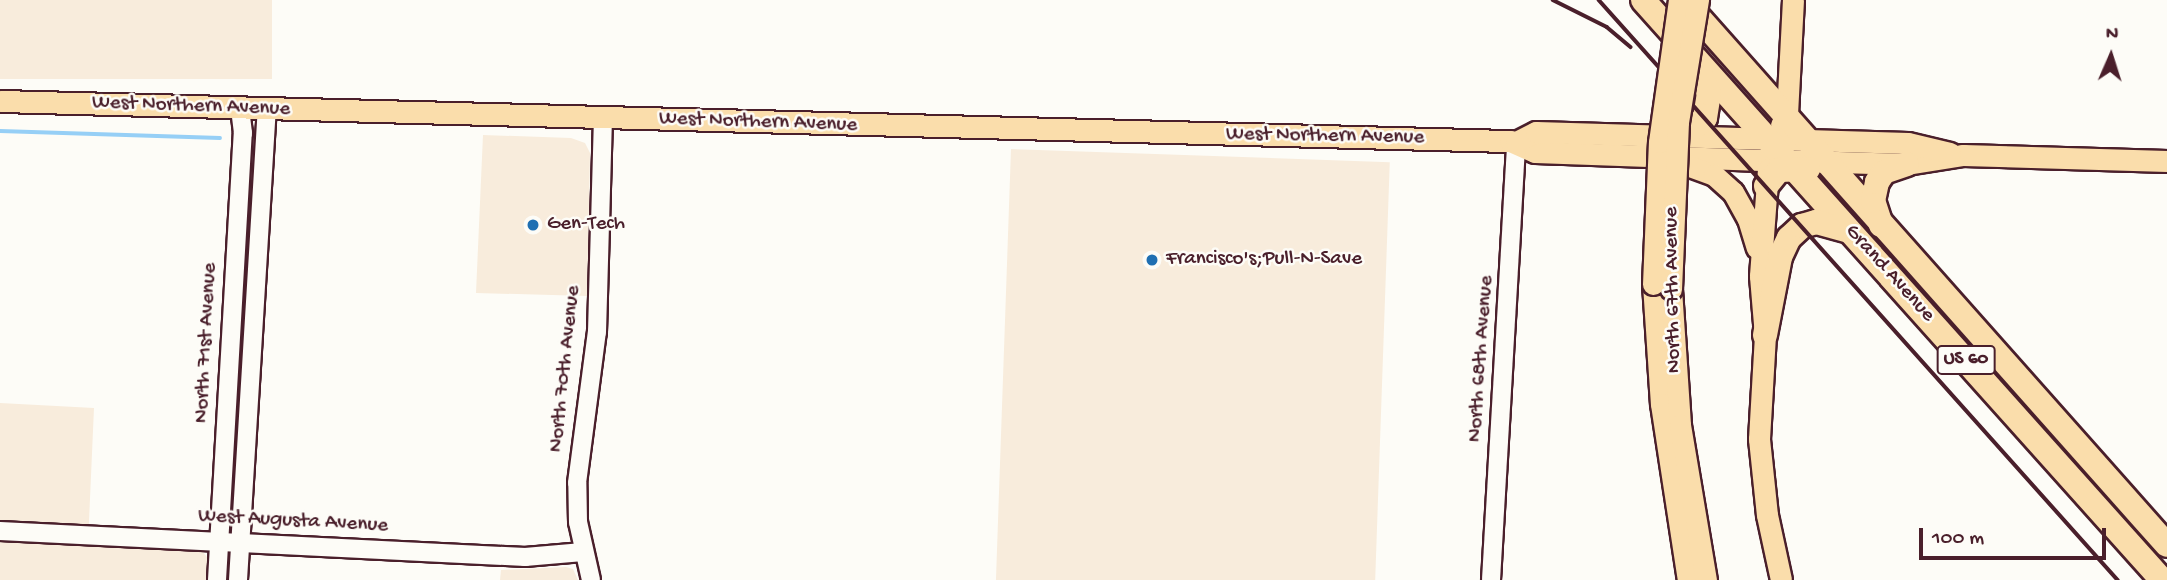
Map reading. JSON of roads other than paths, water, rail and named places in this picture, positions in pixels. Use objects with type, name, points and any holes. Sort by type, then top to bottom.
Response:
[{"type":"highway","name":"Grand Avenue","points":[[1643,0],[2162,580]]},
{"type":"highway","name":"Grand Avenue","points":[[1681,0],[1787,114],[1882,229],[2167,545]]},
{"type":"highway","points":[[1671,136],[1695,129],[1709,102],[1707,85],[1677,38]]},
{"type":"highway","points":[[1766,186],[1781,156],[1833,171]]},
{"type":"highway","points":[[1882,229],[1873,201],[1877,182],[1884,172],[1907,164]]},
{"type":"highway","points":[[1765,335],[1780,257],[1789,238],[1802,226],[1816,222],[1851,232]]},
{"type":"main road","name":"North 67th Avenue","points":[[1681,0],[1659,142],[1661,404],[1688,580]]},
{"type":"main road","name":"North 67th Avenue","points":[[1698,0],[1678,122],[1662,287],[1680,425],[1706,580]]},
{"type":"main road","points":[[1781,156],[1787,114],[1793,0]]},
{"type":"main road","name":"West Northern Avenue","points":[[0,102],[1517,142],[1535,152],[1742,159],[1781,156],[1808,140],[1908,143],[1963,155],[2167,161]]},
{"type":"main road","name":"West Northern Avenue","points":[[1517,142],[1536,132],[1671,136],[1781,156]]},
{"type":"main road","name":"West Northern Avenue","points":[[1833,171],[1963,155]]},
{"type":"main road","points":[[1641,156],[1702,169],[1724,183],[1748,219],[1760,266]]},
{"type":"main road","points":[[1766,186],[1760,266],[1765,335],[1760,466],[1781,580]]},
{"type":"street","name":"North 71st Avenue","points":[[217,580],[242,152],[240,109]]},
{"type":"street","points":[[238,580],[267,110]]},
{"type":"street","name":"North 70th Avenue","points":[[591,580],[583,552],[577,483],[597,332],[603,118]]},
{"type":"street","name":"North 68th Avenue","points":[[1491,580],[1517,142]]},
{"type":"street","name":"West Augusta Avenue","points":[[0,531],[525,557],[583,552]]},
{"type":"waterway","points":[[0,131],[220,138]]},
{"type":"railway","points":[[1553,0],[1607,27],[1631,47]]},
{"type":"railway","points":[[1599,0],[2118,580]]},
{"type":"place","name":"Gen-Tech","points":[[533,225]]},
{"type":"place","name":"Francisco's;Pull-N-Save","points":[[1152,260]]}]
